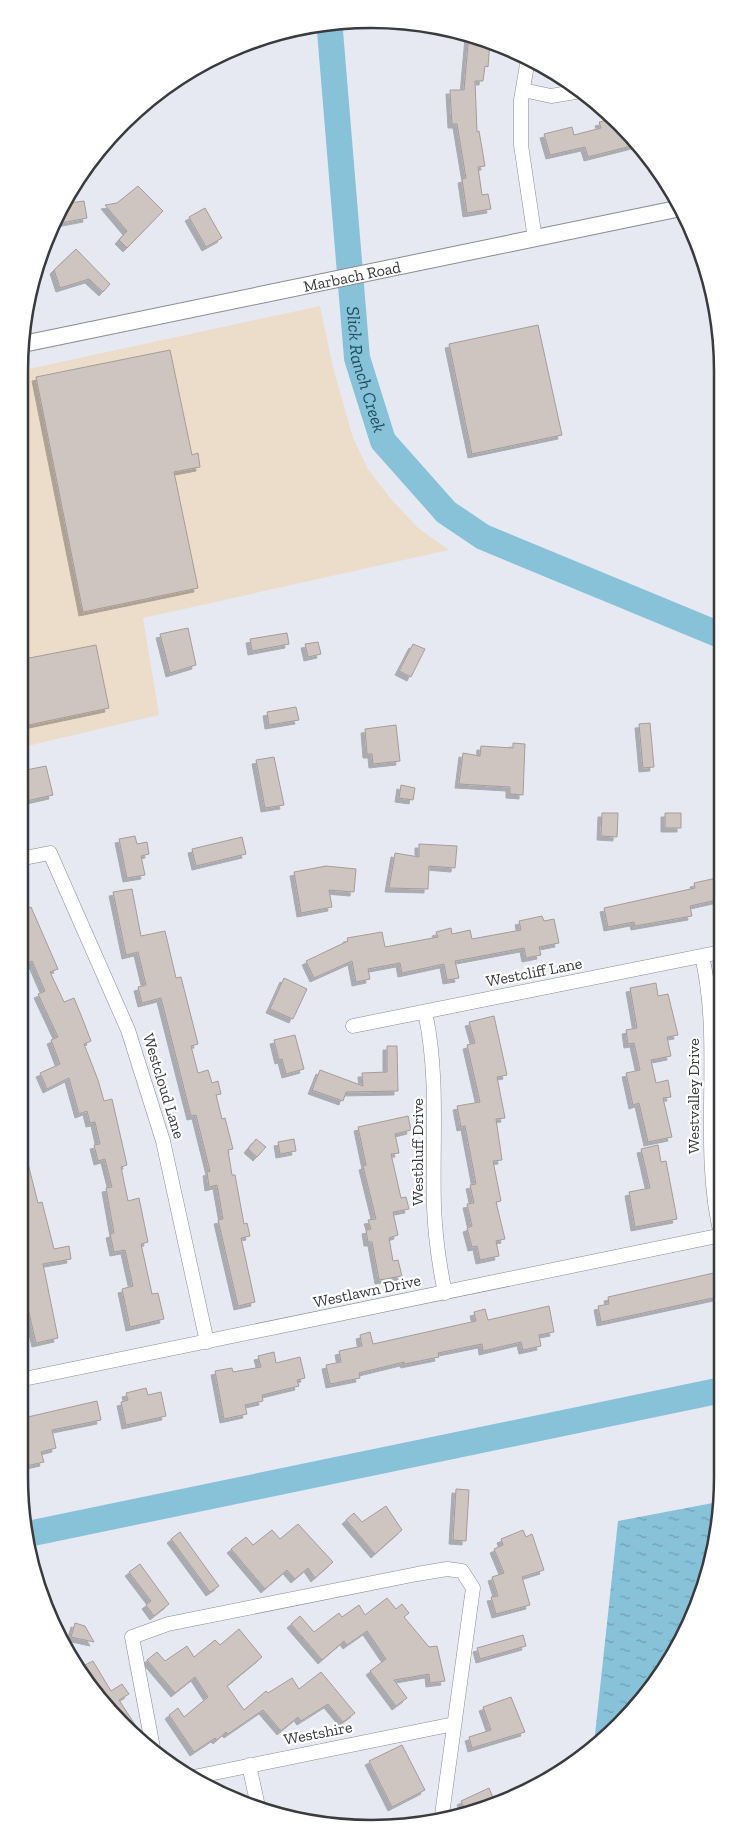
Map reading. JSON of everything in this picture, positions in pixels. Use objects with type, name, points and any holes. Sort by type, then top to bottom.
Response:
[{"type":"street","points":[[527,65],[522,90],[521,145],[535,239]]},
{"type":"street","points":[[522,90],[551,96],[572,93]]},
{"type":"street","name":"Marbach Road","points":[[28,343],[673,210]]},
{"type":"street","name":"Westcloud Lane","points":[[28,857],[50,853],[128,1030],[163,1141],[207,1342]]},
{"type":"street","name":"Westcliff Lane","points":[[353,1026],[714,953]]},
{"type":"street","name":"Westvalley Drive","points":[[702,956],[710,999],[711,1182],[714,1198]]},
{"type":"street","name":"Westbluff Drive","points":[[425,1012],[430,1035],[434,1081],[434,1207],[438,1260],[445,1293]]},
{"type":"street","name":"Westlawn Drive","points":[[28,1378],[714,1236]]},
{"type":"street","points":[[152,1741],[132,1636],[168,1624],[447,1569],[462,1571],[473,1588],[442,1813]]},
{"type":"street","name":"Westshire","points":[[200,1776],[454,1724]]},
{"type":"street","points":[[249,1765],[256,1800]]},
{"type":"shaded area","points":[[320,306],[333,367],[353,438],[368,469],[391,499],[418,528],[449,550],[143,618],[159,715],[28,746],[28,369]]},
{"type":"water","points":[[713,1503],[702,1566],[687,1609],[668,1649],[643,1686],[628,1704],[595,1737],[618,1521]]},
{"type":"building","points":[[468,42],[489,49],[488,67],[485,66],[483,81],[475,81],[477,132],[479,131],[485,166],[478,167],[482,195],[488,194],[491,209],[467,213],[462,179],[466,178],[457,124],[452,124],[450,90],[464,90]]},
{"type":"building","points":[[605,121],[630,146],[588,157],[585,147],[550,155],[544,134],[572,127],[574,135],[601,128],[599,122]]},
{"type":"building","points":[[138,186],[163,211],[127,248],[119,240],[127,231],[105,205],[117,203]]},
{"type":"building","points":[[84,201],[87,218],[61,223],[63,219],[71,203]]},
{"type":"building","points":[[205,208],[222,238],[206,247],[189,217]]},
{"type":"building","points":[[76,249],[110,284],[103,292],[89,279],[60,288],[54,270]]},
{"type":"building","points":[[538,325],[562,435],[472,454],[449,344]]},
{"type":"building","points":[[170,350],[192,455],[198,453],[200,467],[174,472],[198,588],[83,612],[36,377]]},
{"type":"building","points":[[188,628],[196,665],[170,673],[160,634]]},
{"type":"building","points":[[287,633],[289,644],[252,651],[250,639]]},
{"type":"building","points":[[318,642],[321,654],[308,657],[305,644]]},
{"type":"building","points":[[413,644],[425,649],[411,677],[399,671]]},
{"type":"building","points":[[96,645],[109,708],[28,725],[28,658]]},
{"type":"building","points":[[296,707],[299,720],[269,725],[267,712]]},
{"type":"building","points":[[650,723],[654,767],[643,768],[639,724]]},
{"type":"building","points":[[396,725],[400,761],[373,764],[372,754],[367,754],[365,729]]},
{"type":"building","points":[[513,743],[525,744],[523,795],[510,794],[510,787],[459,784],[463,753],[480,756],[481,746],[513,748]]},
{"type":"building","points":[[274,757],[284,805],[265,808],[256,760]]},
{"type":"building","points":[[46,766],[53,795],[28,801],[28,770]]},
{"type":"building","points":[[401,785],[415,788],[413,800],[399,798]]},
{"type":"building","points":[[602,813],[618,813],[617,837],[601,836]]},
{"type":"building","points":[[665,813],[681,813],[681,828],[665,828]]},
{"type":"building","points":[[135,836],[137,844],[147,842],[149,854],[141,856],[145,875],[127,878],[119,839]]},
{"type":"building","points":[[242,837],[246,854],[196,866],[192,849]]},
{"type":"building","points":[[419,844],[457,846],[455,868],[429,866],[428,889],[389,888],[395,853],[419,857]]},
{"type":"building","points":[[326,866],[356,869],[354,892],[329,890],[332,907],[301,913],[294,872]]},
{"type":"building","points":[[714,879],[714,901],[690,906],[692,916],[635,926],[634,922],[608,927],[604,908],[695,888],[694,883]]},
{"type":"building","points":[[132,889],[141,936],[165,931],[176,978],[181,977],[198,1044],[191,1046],[198,1073],[208,1070],[212,1083],[218,1081],[221,1094],[216,1095],[222,1119],[225,1118],[233,1149],[228,1150],[232,1175],[235,1175],[244,1224],[247,1223],[250,1236],[241,1238],[255,1302],[238,1306],[218,1220],[223,1219],[217,1185],[209,1187],[207,1172],[210,1171],[196,1115],[191,1116],[161,998],[142,1003],[138,987],[146,985],[138,952],[126,955],[113,892]]},
{"type":"building","points":[[31,907],[58,969],[50,972],[64,1002],[74,998],[91,1041],[84,1044],[104,1101],[112,1099],[127,1165],[121,1167],[128,1201],[139,1198],[148,1242],[141,1244],[152,1294],[158,1293],[164,1319],[130,1327],[122,1289],[133,1286],[125,1250],[114,1252],[110,1234],[114,1233],[106,1188],[112,1187],[105,1159],[98,1161],[94,1145],[100,1144],[95,1122],[90,1123],[87,1111],[79,1114],[69,1078],[47,1089],[40,1073],[60,1064],[51,1040],[58,1037],[38,994],[45,991],[32,961],[28,963],[28,908]]},
{"type":"building","points":[[542,916],[544,921],[554,919],[559,943],[539,947],[541,955],[526,958],[524,948],[455,961],[459,978],[447,980],[444,964],[402,973],[400,963],[368,969],[370,979],[356,982],[352,961],[314,978],[306,961],[348,941],[347,938],[382,932],[385,947],[438,937],[436,932],[451,928],[452,934],[470,930],[472,939],[521,930],[519,921]]},
{"type":"building","points":[[284,978],[307,989],[293,1019],[270,1009]]},
{"type":"building","points":[[656,983],[658,996],[668,994],[678,1035],[667,1037],[671,1056],[651,1060],[656,1083],[668,1080],[671,1097],[663,1098],[672,1137],[648,1142],[639,1103],[633,1105],[626,1073],[640,1070],[634,1043],[628,1044],[626,1030],[637,1028],[630,988]]},
{"type":"building","points":[[494,1016],[507,1075],[497,1077],[505,1118],[496,1119],[502,1160],[493,1161],[501,1201],[496,1202],[505,1239],[496,1241],[499,1256],[480,1260],[477,1246],[472,1247],[467,1228],[472,1226],[467,1204],[474,1203],[470,1185],[476,1184],[465,1126],[461,1127],[457,1106],[480,1102],[467,1045],[475,1043],[469,1022]]},
{"type":"building","points":[[295,1035],[304,1069],[286,1074],[282,1059],[279,1060],[274,1040]]},
{"type":"building","points":[[387,1046],[397,1046],[398,1091],[346,1092],[343,1101],[312,1090],[320,1070],[363,1086],[362,1073],[387,1072]]},
{"type":"building","points":[[408,1116],[411,1130],[395,1134],[399,1153],[391,1154],[401,1198],[406,1197],[409,1209],[393,1212],[398,1235],[389,1238],[393,1261],[398,1260],[402,1276],[379,1280],[372,1242],[368,1242],[366,1230],[371,1229],[368,1220],[376,1219],[363,1166],[366,1165],[358,1127]]},
{"type":"building","points":[[256,1139],[266,1147],[257,1157],[248,1149]]},
{"type":"building","points":[[294,1139],[296,1151],[280,1154],[278,1142]]},
{"type":"building","points":[[658,1145],[661,1162],[666,1161],[677,1219],[635,1227],[629,1192],[650,1188],[641,1149]]},
{"type":"building","points":[[28,1164],[38,1203],[42,1202],[54,1249],[69,1246],[71,1259],[43,1264],[58,1338],[36,1343],[28,1309]]},
{"type":"building","points":[[714,1273],[714,1298],[601,1322],[598,1306],[609,1304],[608,1297]]},
{"type":"building","points":[[549,1306],[554,1332],[539,1335],[541,1346],[523,1350],[521,1342],[483,1351],[482,1344],[438,1353],[439,1357],[405,1364],[404,1362],[359,1373],[360,1378],[330,1384],[326,1365],[341,1362],[339,1351],[362,1346],[360,1335],[370,1332],[373,1344],[476,1321],[474,1312],[485,1309],[488,1320]]},
{"type":"building","points":[[274,1352],[276,1363],[300,1357],[305,1378],[297,1380],[299,1386],[262,1395],[263,1401],[245,1405],[247,1414],[224,1419],[215,1371],[232,1368],[233,1372],[261,1367],[258,1356]]},
{"type":"building","points":[[146,1388],[148,1395],[161,1392],[166,1416],[126,1425],[121,1402],[128,1400],[126,1393]]},
{"type":"building","points":[[97,1401],[101,1420],[52,1430],[56,1448],[41,1452],[44,1462],[28,1466],[28,1417]]},
{"type":"building","points":[[456,1489],[469,1490],[466,1541],[453,1540]]},
{"type":"building","points":[[386,1506],[402,1530],[375,1554],[346,1520],[354,1513],[362,1522]]},
{"type":"building","points":[[298,1524],[333,1562],[315,1578],[308,1568],[295,1579],[287,1570],[265,1589],[231,1549],[246,1537],[253,1545],[272,1530],[280,1539]]},
{"type":"building","points":[[523,1530],[526,1537],[532,1534],[544,1570],[522,1577],[530,1605],[496,1614],[491,1597],[498,1596],[492,1577],[504,1573],[494,1549],[503,1545],[501,1539]]},
{"type":"building","points":[[180,1532],[219,1586],[210,1592],[171,1539]]},
{"type":"building","points":[[140,1564],[169,1604],[154,1616],[146,1605],[151,1601],[129,1572]]},
{"type":"building","points":[[387,1598],[396,1609],[402,1604],[409,1613],[404,1617],[429,1647],[437,1646],[445,1681],[430,1683],[429,1674],[394,1680],[407,1698],[396,1706],[370,1671],[386,1659],[367,1631],[347,1645],[344,1641],[322,1660],[291,1624],[300,1616],[314,1632],[339,1613],[342,1617],[359,1605],[365,1615]]},
{"type":"building","points":[[75,1623],[85,1626],[94,1642],[71,1637]]},
{"type":"building","points":[[239,1629],[262,1657],[227,1686],[244,1710],[266,1691],[268,1693],[292,1678],[299,1689],[321,1672],[355,1713],[343,1722],[328,1704],[301,1721],[298,1717],[281,1731],[263,1710],[228,1734],[226,1732],[217,1740],[215,1738],[194,1752],[169,1715],[178,1708],[184,1717],[208,1697],[195,1677],[175,1693],[147,1660],[157,1652],[165,1661],[187,1646],[194,1657],[215,1640],[220,1645]]},
{"type":"building","points":[[523,1635],[526,1646],[480,1659],[477,1648]]},
{"type":"building","points":[[93,1661],[111,1691],[122,1684],[129,1694],[119,1700],[138,1729],[113,1704],[84,1666]]},
{"type":"building","points":[[511,1697],[525,1732],[472,1748],[469,1737],[491,1730],[483,1707]]},
{"type":"building","points":[[402,1745],[425,1790],[392,1807],[369,1761]]},
{"type":"building","points":[[489,1788],[493,1797],[464,1807],[461,1801]]},
{"type":"waterway","name":"Slick Ranch Creek","points":[[330,30],[357,358],[383,441],[446,512],[483,537],[714,633]]},
{"type":"waterway","points":[[32,1533],[714,1392]]}]
